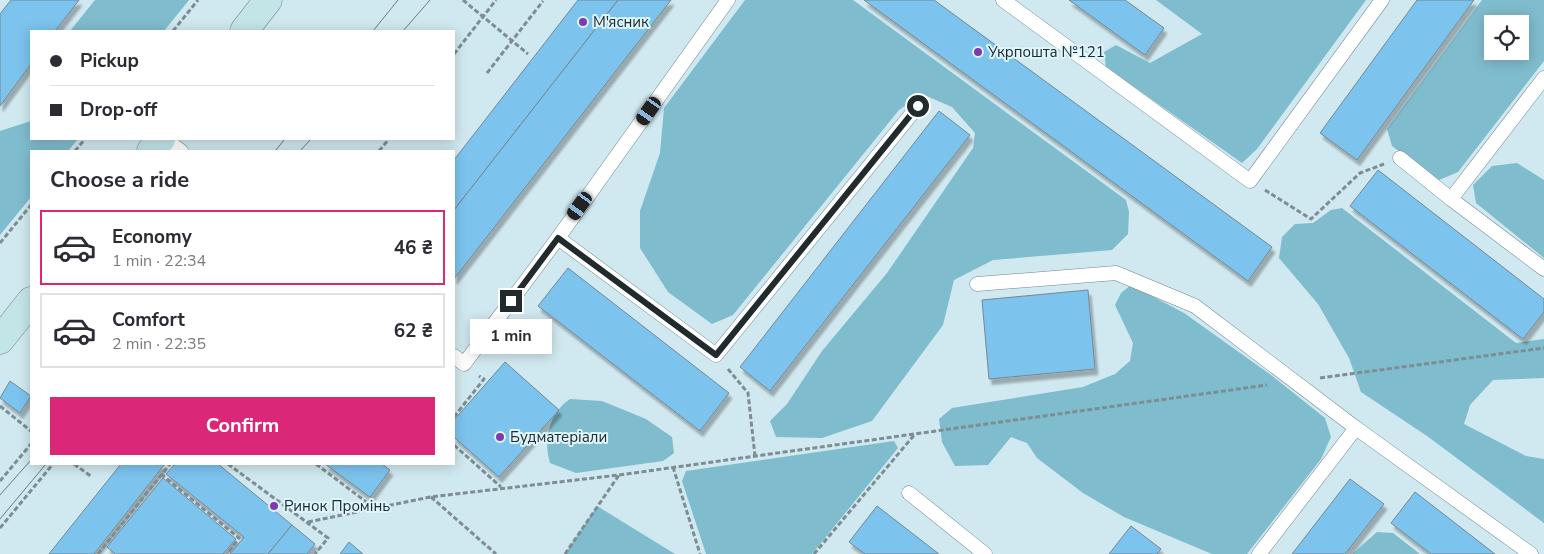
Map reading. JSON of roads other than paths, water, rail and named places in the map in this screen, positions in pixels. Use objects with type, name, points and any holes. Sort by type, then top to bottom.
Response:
[{"type":"main road","points":[[245,30],[268,0]]},
{"type":"main road","points":[[152,150],[160,140]]},
{"type":"main road","points":[[0,340],[30,302]]},
{"type":"lane","points":[[459,360],[558,238],[728,0]]},
{"type":"lane","points":[[1003,0],[1250,181],[1382,0]]},
{"type":"lane","points":[[1451,199],[1543,81]]},
{"type":"lane","points":[[558,238],[716,355],[918,106]]},
{"type":"lane","points":[[166,140],[180,150]]},
{"type":"lane","points":[[1400,158],[1544,269]]},
{"type":"lane","points":[[977,284],[1116,273],[1195,306],[1356,428],[1531,554]]},
{"type":"lane","points":[[1259,554],[1356,428]]},
{"type":"lane","points":[[909,494],[985,554]]},
{"type":"tram line","points":[[374,30],[398,0]]},
{"type":"tram line","points":[[404,30],[430,0]]},
{"type":"tram line","points":[[276,150],[284,140]]},
{"type":"tram line","points":[[301,150],[310,140]]},
{"type":"tram line","points":[[0,495],[30,461]]},
{"type":"tram line","points":[[0,519],[45,465]]},
{"type":"place","name":"М'ясник","points":[[583,22]]},
{"type":"place","name":"Укрпошта №121","points":[[978,52]]},
{"type":"place","name":"Будматеріали","points":[[500,437]]},
{"type":"place","name":"Ринок Промінь","points":[[274,506]]}]
